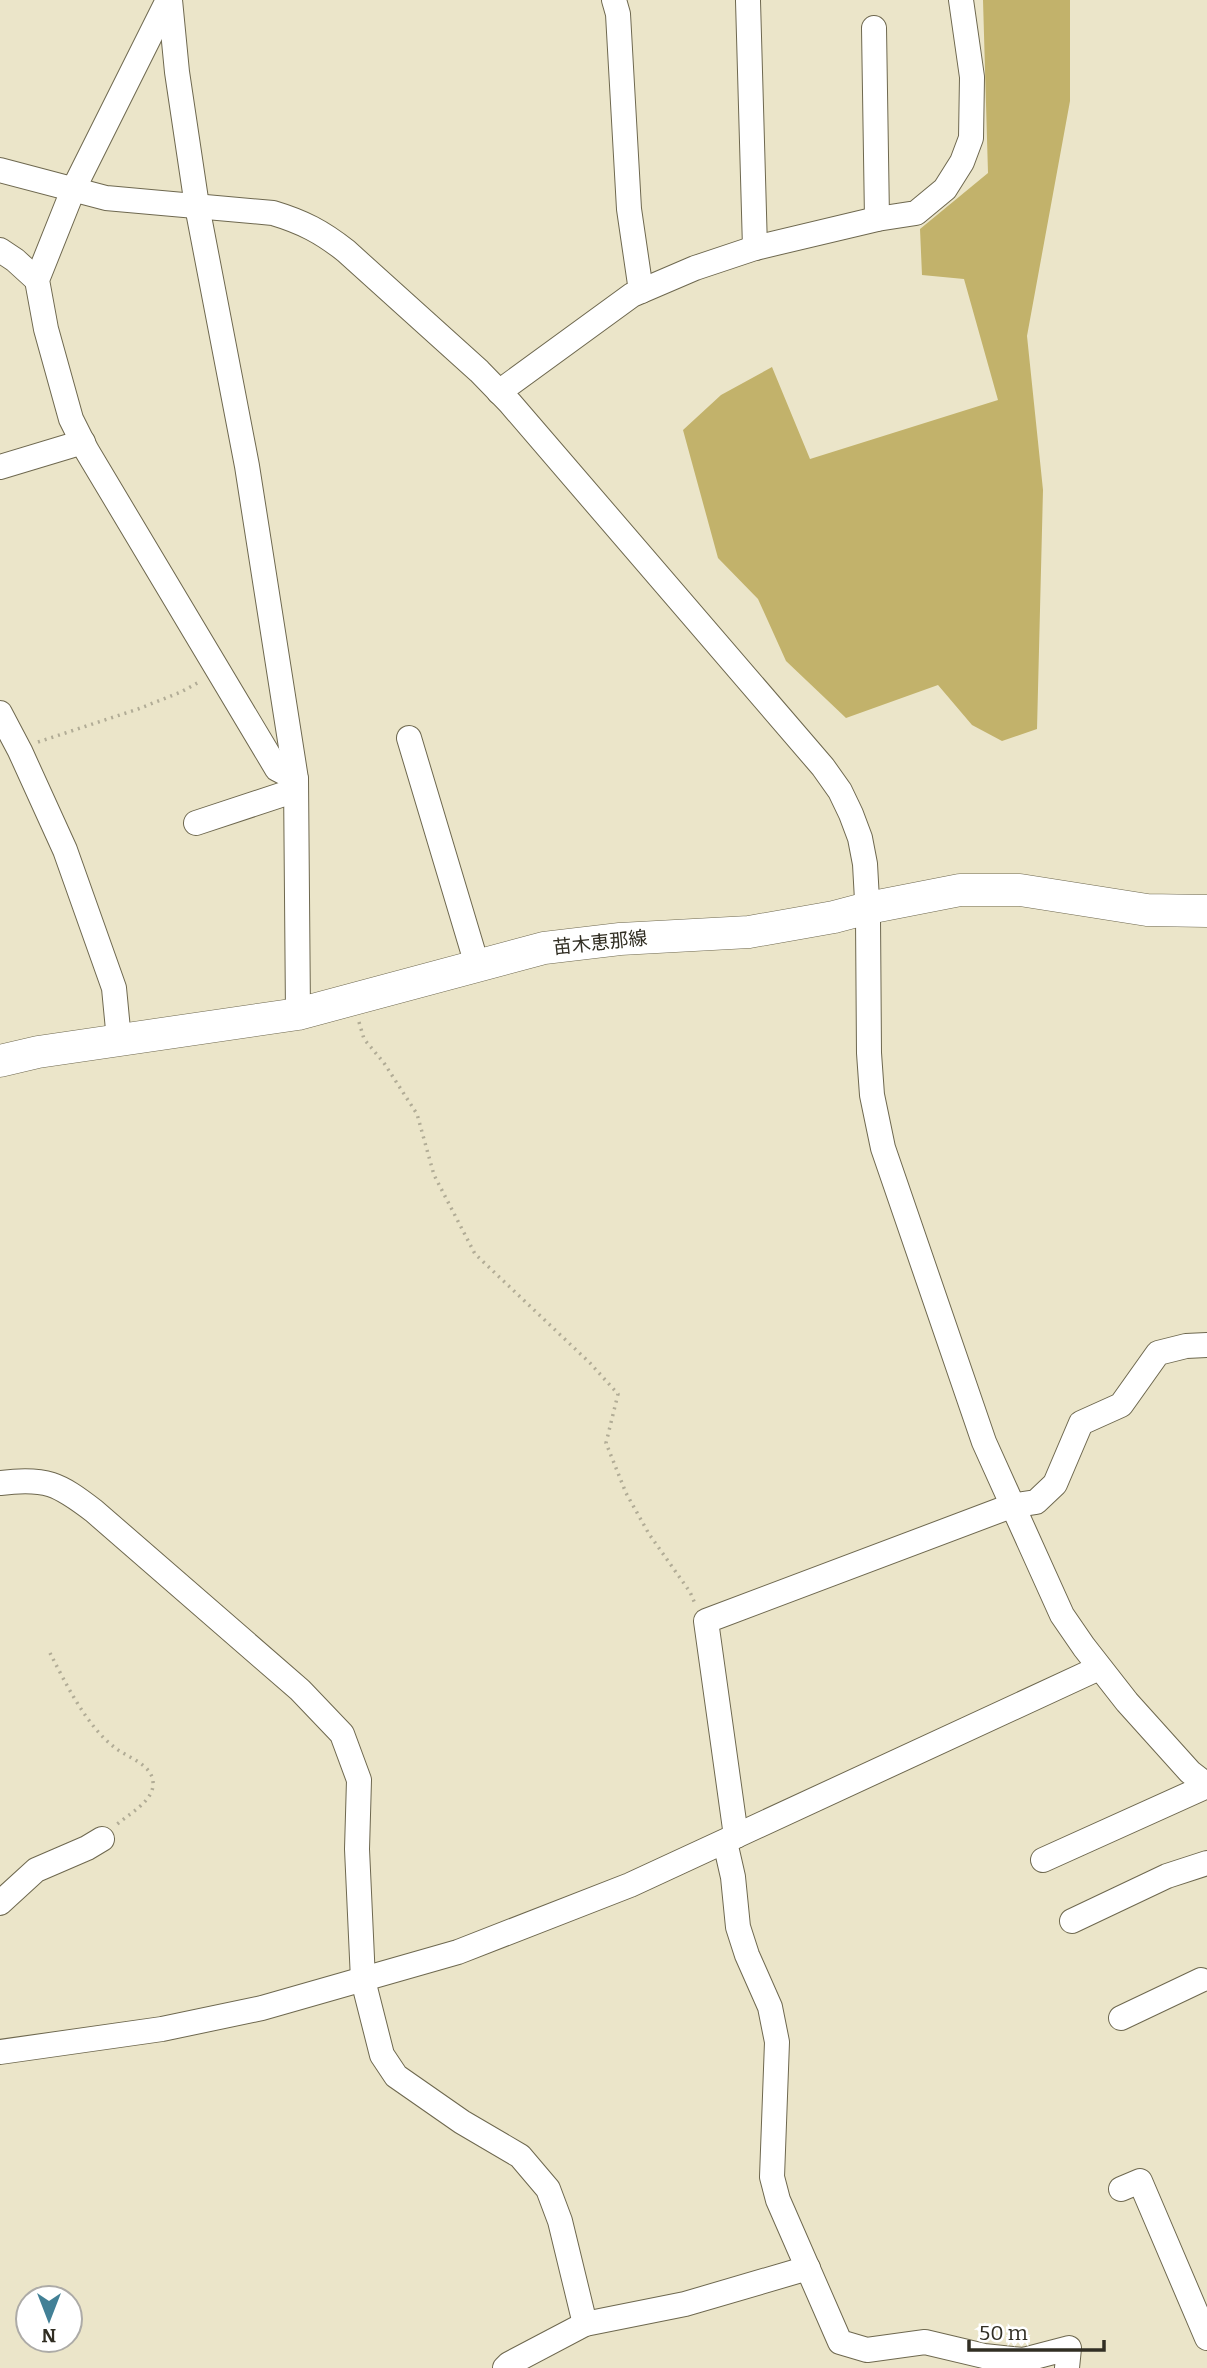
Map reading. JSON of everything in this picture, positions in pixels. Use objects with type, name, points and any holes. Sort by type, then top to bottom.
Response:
[{"type":"main road","name":"苗木恵那線","points":[[0,1061],[38,1052],[298,1014],[544,948],[620,939],[749,932],[960,890],[1004,889],[1147,910],[1207,911]]},
{"type":"street","points":[[169,0],[73,190],[37,279],[46,329],[71,419],[277,769],[296,785]]},
{"type":"street","points":[[169,0],[197,206],[228,363],[296,785],[298,1014]]},
{"type":"street","points":[[614,0],[618,13],[629,209],[641,291]]},
{"type":"street","points":[[499,392],[632,295],[695,268],[755,248],[877,219],[916,213],[945,189],[962,162],[971,138],[972,77],[961,0]]},
{"type":"street","points":[[748,1],[755,248]]},
{"type":"street","points":[[874,28],[877,219]]},
{"type":"street","points":[[0,170],[106,198],[274,213],[323,233],[499,392],[823,767],[840,791],[860,838],[865,864],[869,1053],[872,1095],[883,1148],[984,1442],[1062,1615],[1099,1668],[1190,1772],[1207,1786],[1043,1860]]},
{"type":"street","points":[[0,250],[37,279]]},
{"type":"street","points":[[0,467],[83,442]]},
{"type":"street","points":[[0,713],[65,850],[114,988],[119,1040]]},
{"type":"street","points":[[409,738],[477,965]]},
{"type":"street","points":[[196,823],[296,785]]},
{"type":"street","points":[[1067,2368],[1069,2348],[1023,2360],[984,2356],[925,2342],[867,2350],[840,2342],[778,2200],[772,2177],[777,2042],[770,2007],[738,1927],[731,1839],[706,1621],[1011,1506],[1036,1502],[1055,1484],[1081,1423],[1121,1405],[1158,1353],[1186,1346],[1207,1345]]},
{"type":"street","points":[[0,1483],[43,1481],[68,1491],[300,1690],[342,1734],[359,1780],[357,1849],[363,1980],[382,2055],[396,2076],[463,2122],[520,2156],[548,2189],[560,2221],[585,2324]]},
{"type":"street","points":[[0,2052],[162,2029],[262,2008],[458,1952],[540,1922],[731,1839],[1099,1668]]},
{"type":"street","points":[[0,1903],[36,1870],[102,1839]]},
{"type":"street","points":[[1072,1921],[1167,1877],[1207,1863]]},
{"type":"street","points":[[1121,2018],[1205,1984]]},
{"type":"street","points":[[1121,2189],[1140,2181],[1207,2338]]},
{"type":"street","points":[[505,2368],[585,2324],[685,2304],[808,2268]]},
{"type":"path","points":[[19,749],[138,709],[181,692],[218,671]]},
{"type":"path","points":[[353,1000],[364,1039],[384,1062],[417,1114],[434,1175],[475,1254],[590,1363],[618,1394],[606,1443],[626,1493],[649,1534],[690,1592],[701,1618],[706,1621]]},
{"type":"path","points":[[50,1653],[71,1693],[102,1737],[125,1756],[141,1764],[149,1772],[153,1782],[144,1801],[102,1839]]},
{"type":"shaded area","points":[[983,0],[1070,0],[1070,101],[1027,336],[1043,490],[1037,729],[1002,741],[972,725],[938,685],[846,718],[786,661],[758,599],[718,558],[683,430],[721,395],[772,367],[810,459],[998,400],[964,279],[922,275],[920,229],[988,173]]}]
